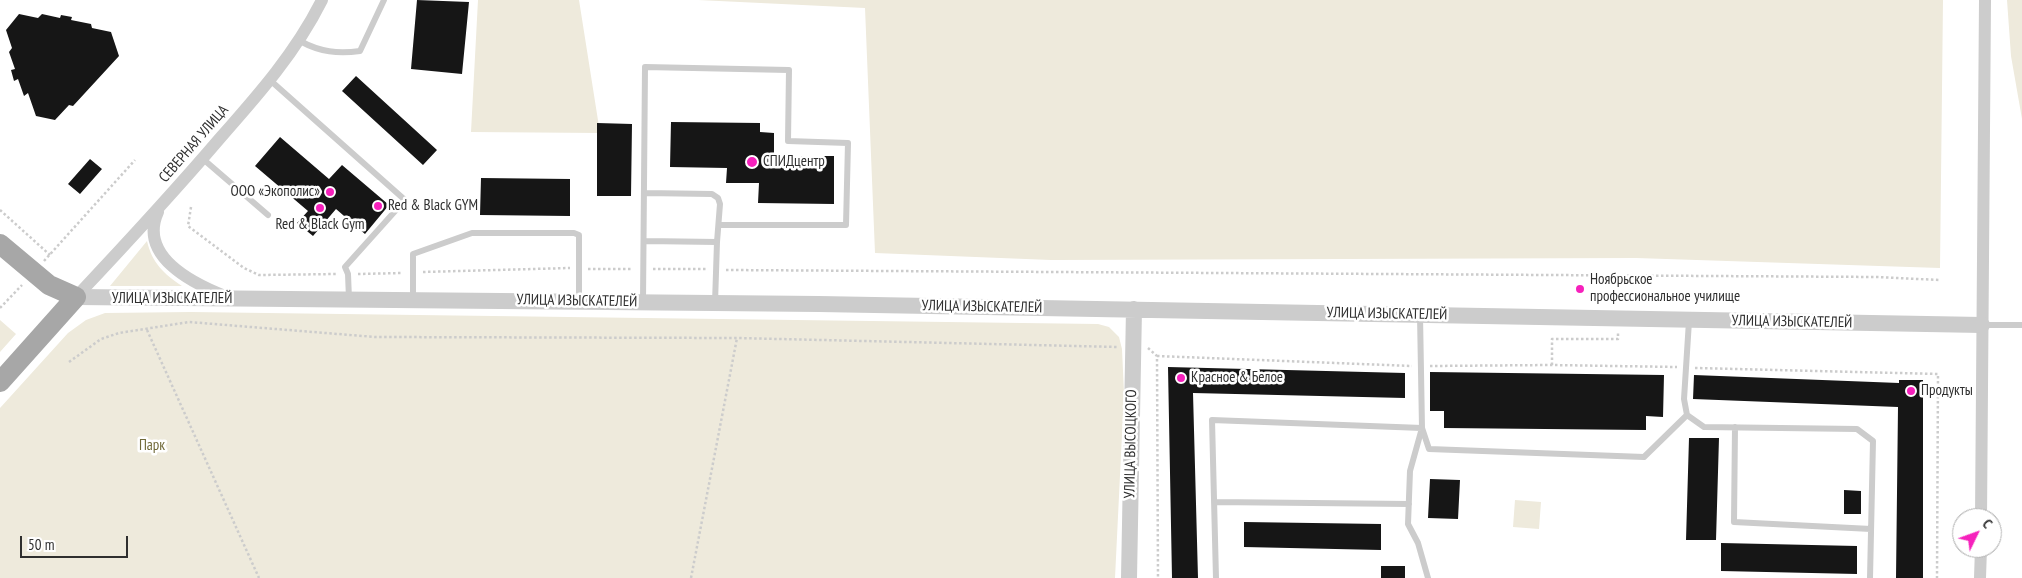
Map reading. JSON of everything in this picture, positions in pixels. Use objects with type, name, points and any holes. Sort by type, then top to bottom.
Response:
[{"type":"main road","name":"УЛИЦА ИЗЫСКАТЕЛЕЙ","points":[[0,244],[33,273],[76,298]]},
{"type":"main road","points":[[0,382],[76,298]]},
{"type":"street","name":"СЕВЕРНАЯ УЛИЦА","points":[[76,298],[161,206],[271,81],[300,41],[322,0]]},
{"type":"street","points":[[1981,508],[1985,0]]},
{"type":"street","points":[[161,206],[153,222],[153,234],[158,248],[167,261],[198,285],[232,299]]},
{"type":"street","name":"УЛИЦА ИЗЫСКАТЕЛЕЙ","points":[[76,298],[579,301],[1982,325]]},
{"type":"street","name":"УЛИЦА ВЫСОЦКОГО","points":[[1129,578],[1134,309]]},
{"type":"street","points":[[1980,578],[1981,558]]},
{"type":"lane","points":[[300,41],[315,49],[340,54],[360,51],[384,0]]},
{"type":"lane","points":[[643,302],[645,67],[789,70],[788,141],[848,143],[846,225],[719,225]]},
{"type":"lane","points":[[271,81],[405,200],[345,267],[348,274],[349,300]]},
{"type":"lane","points":[[203,159],[268,215]]},
{"type":"lane","points":[[645,193],[712,194],[718,198],[720,204],[715,303]]},
{"type":"lane","points":[[413,300],[413,254],[472,233],[579,234],[579,301]]},
{"type":"lane","points":[[645,241],[717,242]]},
{"type":"lane","points":[[1420,315],[1422,428],[1410,471],[1408,524],[1418,543],[1428,578]]},
{"type":"lane","points":[[1689,321],[1684,399],[1688,415],[1704,427],[1857,429],[1874,441],[1870,578]]},
{"type":"lane","points":[[1982,325],[2022,325]]},
{"type":"lane","points":[[1422,428],[1429,449],[1644,457],[1688,415]]},
{"type":"lane","points":[[1216,578],[1212,420],[1422,428]]},
{"type":"lane","points":[[1735,427],[1734,522],[1871,529]]},
{"type":"lane","points":[[1214,502],[1409,504]]},
{"type":"path","points":[[0,308],[135,160]]},
{"type":"path","points":[[191,208],[188,226],[244,268],[258,275],[580,268],[1877,277],[1939,280]]},
{"type":"path","points":[[0,210],[50,255]]},
{"type":"path","points":[[1552,365],[1552,339],[1618,339],[1618,318]]},
{"type":"path","points":[[69,362],[101,339],[119,333],[189,322],[375,336],[737,338],[1112,348],[1146,347],[1157,356],[1421,366],[1552,365],[1938,374],[1938,578]]},
{"type":"path","points":[[147,330],[259,578]]},
{"type":"path","points":[[691,578],[737,338]]},
{"type":"path","points":[[1157,356],[1158,578]]},
{"type":"green space","points":[[478,0],[579,0],[600,133],[471,132]]},
{"type":"green space","points":[[698,0],[1943,0],[1940,268],[1636,258],[1051,260],[875,253],[865,8]]},
{"type":"green space","points":[[2007,0],[2022,0],[2022,119],[2011,56]]},
{"type":"green space","points":[[147,241],[156,262],[170,277],[182,286],[110,286]]},
{"type":"green space","name":"Парк","points":[[191,312],[1098,324],[1109,327],[1119,337],[1122,349],[1124,393],[1115,578],[0,578],[0,408],[68,333],[86,320],[105,313]]},
{"type":"green space","points":[[0,320],[16,334],[0,352]]},
{"type":"green space","points":[[1515,500],[1541,502],[1539,529],[1513,527]]},
{"type":"building","points":[[417,0],[469,2],[462,74],[411,69]]},
{"type":"building","points":[[19,14],[38,18],[42,14],[60,18],[61,15],[72,17],[71,20],[91,24],[92,28],[111,32],[119,56],[73,106],[69,105],[55,120],[36,116],[28,93],[24,96],[18,79],[14,81],[11,70],[15,69],[9,52],[12,48],[6,30]]},
{"type":"building","points":[[356,76],[437,150],[423,165],[342,91]]},
{"type":"building","name":"СПИДцентр","points":[[671,122],[760,123],[760,132],[774,133],[774,156],[834,156],[834,204],[758,203],[759,183],[726,183],[727,168],[670,167]]},
{"type":"building","points":[[597,123],[632,124],[631,196],[597,196]]},
{"type":"building","name":"ООО «Экополис»","points":[[280,137],[329,179],[342,165],[389,205],[365,234],[336,209],[313,236],[297,223],[308,211],[255,166]]},
{"type":"building","points":[[90,159],[102,169],[80,194],[68,184]]},
{"type":"building","points":[[481,178],[570,179],[570,216],[480,215]]},
{"type":"building","points":[[1168,367],[1405,373],[1405,398],[1193,393],[1198,578],[1172,578]]},
{"type":"building","points":[[1430,372],[1664,375],[1663,417],[1646,416],[1646,430],[1444,428],[1444,411],[1430,411]]},
{"type":"building","points":[[1694,375],[1899,383],[1899,380],[1923,380],[1923,578],[1896,578],[1898,407],[1693,399]]},
{"type":"building","points":[[1689,438],[1719,438],[1716,540],[1686,540]]},
{"type":"building","points":[[1430,479],[1460,480],[1458,519],[1428,518]]},
{"type":"building","points":[[1844,490],[1861,491],[1861,514],[1844,514]]},
{"type":"building","points":[[1244,522],[1381,524],[1381,550],[1244,547]]},
{"type":"building","points":[[1721,543],[1857,546],[1857,574],[1721,571]]},
{"type":"building","points":[[1381,566],[1405,566],[1405,578],[1381,578]]},
{"type":"place","name":"СПИДцентр","points":[[752,162]]},
{"type":"place","name":"ООО «Экополис»","points":[[330,192]]},
{"type":"place","name":"Red & Black GYM","points":[[378,206]]},
{"type":"place","name":"Red & Black Gym","points":[[320,208]]},
{"type":"place","name":"Ноябрьское профессиональное училище","points":[[1580,289]]},
{"type":"place","name":"Красное & Белое","points":[[1181,378]]},
{"type":"place","name":"Продукты","points":[[1911,391]]}]
